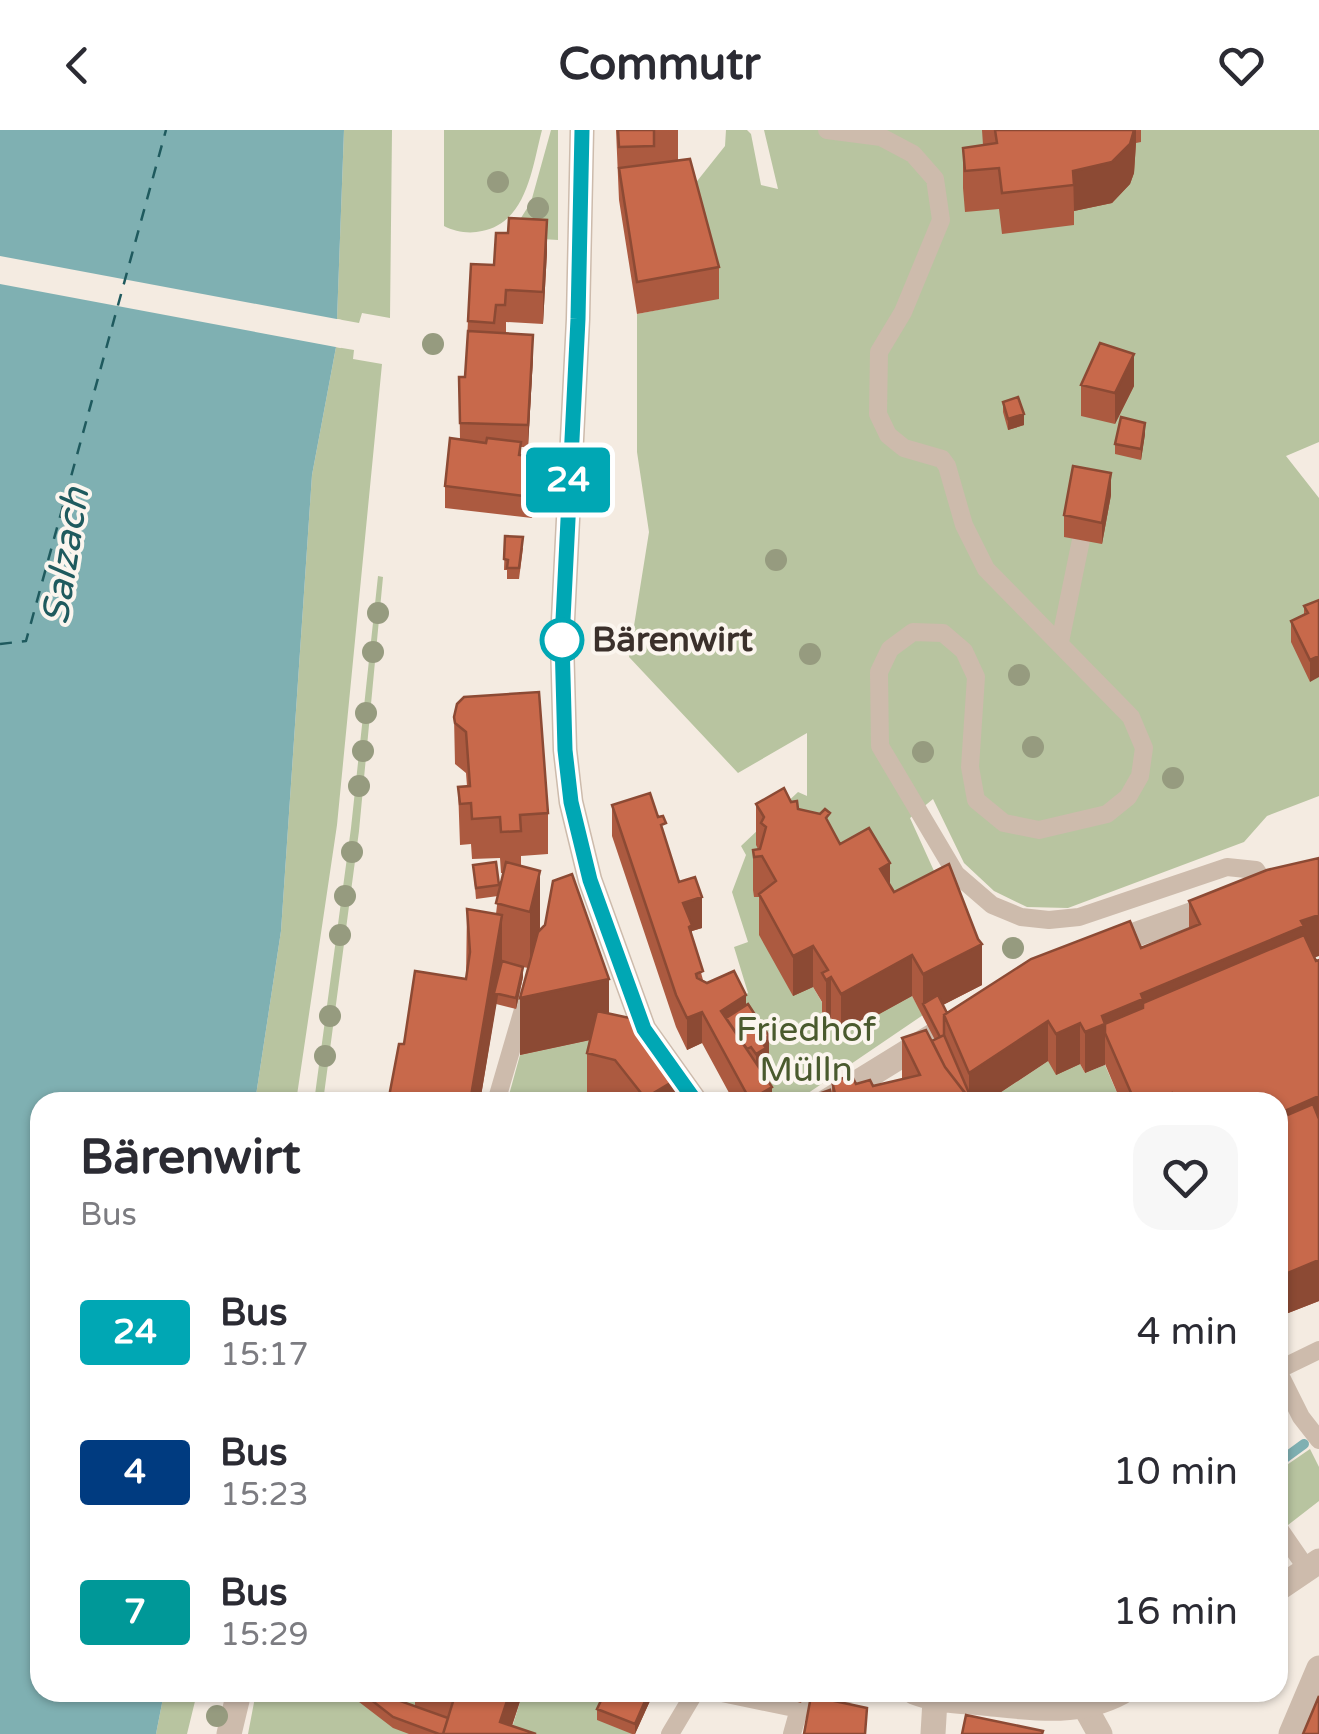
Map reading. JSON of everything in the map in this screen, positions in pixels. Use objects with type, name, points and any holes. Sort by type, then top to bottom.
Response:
[{"type":"street","points":[[582,130],[578,319],[562,640],[565,750],[582,885],[644,1029],[689,1092]]},
{"type":"street","points":[[1085,952],[1276,886]]},
{"type":"street","points":[[842,1092],[933,1036]]},
{"type":"street","points":[[1288,1582],[1313,1565]]},
{"type":"street","points":[[1292,1734],[1319,1668]]},
{"type":"street","points":[[229,1734],[237,1702]]},
{"type":"street","points":[[926,1702],[934,1734]]},
{"type":"street","points":[[974,1702],[1041,1710],[1085,1707],[1097,1702]]},
{"type":"street","points":[[1085,1707],[1100,1734]]},
{"type":"lane","points":[[828,130],[880,137],[912,154],[935,179],[942,220],[903,312],[880,352],[878,414],[888,435],[904,448],[942,459],[948,466],[964,525],[986,569],[1131,717],[1144,748],[1140,776],[1128,797],[1106,814],[1039,830],[1004,824],[976,800],[970,767],[976,677],[964,651],[943,633],[913,632],[890,649],[878,672],[880,746],[956,874],[992,905],[1021,916],[1049,920],[1079,917],[1227,868],[1256,870],[1276,886]]},
{"type":"lane","points":[[1060,642],[1081,540]]},
{"type":"lane","points":[[499,1092],[530,984],[538,974]]},
{"type":"lane","points":[[1288,1365],[1319,1350]]},
{"type":"lane","points":[[1288,1390],[1301,1417],[1319,1440]]},
{"type":"lane","points":[[1288,1538],[1313,1565]]},
{"type":"lane","points":[[670,1734],[689,1702]]},
{"type":"lane","points":[[765,1702],[799,1709],[822,1702]]},
{"type":"lane","points":[[792,1734],[799,1709]]},
{"type":"green space","points":[[344,130],[392,130],[390,318],[362,313],[359,323],[337,319]]},
{"type":"green space","points":[[444,130],[542,130],[525,191],[509,217],[497,226],[473,232],[444,226]]},
{"type":"green space","points":[[551,130],[558,130],[558,240],[509,237],[531,202]]},
{"type":"green space","name":"Friedhof Mülln","points":[[726,130],[747,130],[761,185],[778,189],[764,130],[1319,130],[1319,442],[1286,456],[1319,498],[1319,796],[1267,816],[1244,842],[1068,908],[1027,907],[994,891],[964,863],[933,799],[910,818],[949,904],[894,933],[764,858],[762,897],[807,988],[813,987],[827,1011],[822,1015],[826,1020],[831,1018],[841,1034],[912,996],[923,1015],[810,1092],[758,1092],[734,1002],[748,993],[734,947],[748,942],[732,892],[746,855],[741,846],[798,792],[807,796],[807,733],[738,773],[629,657],[649,532],[637,452],[637,314],[719,298],[690,190],[725,146]]},
{"type":"green space","points":[[336,347],[354,350],[353,359],[382,364],[337,825],[297,1092],[257,1092],[281,931],[312,475]]},
{"type":"green space","points":[[378,576],[383,577],[359,831],[324,1092],[315,1092],[351,828]]},
{"type":"green space","points":[[599,1038],[587,1092],[510,1092],[520,1055]]},
{"type":"green space","points":[[1048,1061],[1080,1064],[1085,1073],[1105,1065],[1117,1092],[1001,1092]]},
{"type":"green space","points":[[1310,1449],[1319,1467],[1319,1501],[1288,1525],[1288,1464]]},
{"type":"green space","points":[[162,1702],[195,1702],[187,1734],[156,1734]]},
{"type":"green space","points":[[254,1702],[431,1702],[456,1734],[248,1734]]},
{"type":"green space","points":[[520,1702],[615,1702],[632,1734],[510,1734]]},
{"type":"water","name":"Salzach","points":[[0,130],[344,130],[336,347],[312,475],[281,931],[257,1092],[30,1092],[30,1702],[162,1702],[156,1734],[0,1734]]},
{"type":"pier","points":[[0,256],[342,320],[341,348],[0,284]]},
{"type":"building","points":[[618,130],[654,130],[654,146],[619,147]]},
{"type":"building","points":[[995,130],[1134,130],[1130,144],[1112,162],[1073,171],[1074,185],[1002,193],[999,168],[965,171],[963,148],[997,143]]},
{"type":"building","points":[[690,159],[719,267],[637,282],[619,168]]},
{"type":"building","points":[[509,218],[547,220],[543,292],[506,290],[505,305],[496,305],[494,323],[468,321],[471,264],[494,265],[496,233],[508,233]]},
{"type":"building","points":[[468,331],[533,335],[528,425],[460,423],[459,377],[465,377]]},
{"type":"building","points":[[1100,343],[1134,354],[1115,393],[1081,385]]},
{"type":"building","points":[[1018,397],[1024,414],[1008,419],[1003,402]]},
{"type":"building","points":[[1121,417],[1145,423],[1141,449],[1115,444]]},
{"type":"building","points":[[450,438],[521,442],[519,455],[536,457],[532,497],[445,486]]},
{"type":"building","points":[[1073,466],[1111,473],[1102,523],[1064,515]]},
{"type":"building","points":[[505,536],[523,537],[519,568],[507,568]]},
{"type":"building","points":[[1319,600],[1319,656],[1310,660],[1291,621],[1308,613],[1304,606]]},
{"type":"building","points":[[539,692],[548,813],[520,815],[521,831],[501,832],[500,817],[472,819],[471,803],[460,804],[458,787],[470,786],[466,732],[454,717],[457,704],[464,697]]},
{"type":"building","points":[[784,788],[791,802],[797,801],[798,809],[820,814],[825,809],[830,813],[826,818],[840,844],[869,828],[890,863],[880,869],[894,892],[949,864],[982,944],[923,974],[912,955],[841,994],[831,977],[826,980],[822,973],[828,970],[813,946],[793,956],[759,894],[776,881],[762,856],[754,857],[753,850],[760,849],[766,827],[756,804]]},
{"type":"building","points":[[650,793],[658,817],[663,816],[666,823],[661,825],[679,882],[695,877],[702,897],[683,903],[703,971],[696,974],[697,978],[707,983],[734,971],[746,995],[721,1011],[772,1087],[764,1092],[746,1092],[702,1012],[687,1018],[612,805]]},
{"type":"building","points":[[1319,858],[1319,915],[1301,921],[1304,926],[1141,994],[1143,999],[1102,1016],[1105,1024],[1085,1032],[1080,1023],[1056,1034],[1048,1021],[969,1073],[944,1015],[1031,959],[1130,921],[1141,948],[1200,924],[1189,901],[1267,870]]},
{"type":"building","points":[[496,862],[499,885],[476,888],[473,865]]},
{"type":"building","points":[[506,862],[540,871],[530,912],[496,903]]},
{"type":"building","points":[[572,874],[609,979],[520,998],[538,932],[545,925],[553,881]]},
{"type":"building","points":[[467,909],[502,915],[472,1092],[390,1092],[399,1044],[404,1044],[415,971],[466,979],[470,952]]},
{"type":"building","points":[[1304,935],[1316,961],[1319,960],[1319,1096],[1288,1110],[1288,1092],[1131,1092],[1105,1033],[1105,1024],[1102,1025],[1143,1008],[1143,1003]]},
{"type":"building","points":[[502,961],[523,967],[516,998],[494,993]]},
{"type":"building","points":[[938,995],[947,1013],[944,1035],[940,1037],[923,1004]]},
{"type":"building","points":[[748,1004],[769,1036],[761,1041],[766,1048],[756,1054],[751,1047],[747,1049],[726,1018]]},
{"type":"building","points":[[597,1011],[639,1020],[636,1028],[648,1033],[682,1076],[655,1092],[640,1092],[615,1060],[587,1053]]},
{"type":"building","points":[[926,1030],[945,1067],[964,1092],[835,1092],[832,1081],[852,1076],[856,1084],[870,1080],[873,1086],[920,1075],[902,1038]]},
{"type":"building","points":[[944,1035],[969,1092],[964,1092],[945,1067],[932,1041]]},
{"type":"building","points":[[1313,1104],[1319,1119],[1319,1260],[1288,1273],[1288,1115]]},
{"type":"building","points":[[1319,1696],[1319,1734],[1303,1734]]},
{"type":"building","points":[[374,1702],[403,1702],[448,1718],[443,1734],[439,1734],[393,1717]]},
{"type":"building","points":[[453,1702],[507,1702],[500,1722],[536,1734],[443,1734]]},
{"type":"building","points":[[600,1702],[645,1702],[635,1724],[597,1709]]},
{"type":"building","points":[[810,1702],[839,1702],[867,1708],[865,1734],[804,1734]]},
{"type":"building","points":[[966,1715],[1043,1731],[962,1734]]},
{"type":"waterway","points":[[1288,1456],[1304,1444]]},
{"type":"ferry route","points":[[0,644],[26,641],[166,130]]},
{"type":"bus line","name":"24","points":[[582,130],[578,319],[562,640],[565,750],[571,802],[590,880],[644,1029],[689,1092]]},
{"type":"place","name":"Bärenwirt","points":[[562,640]]}]
